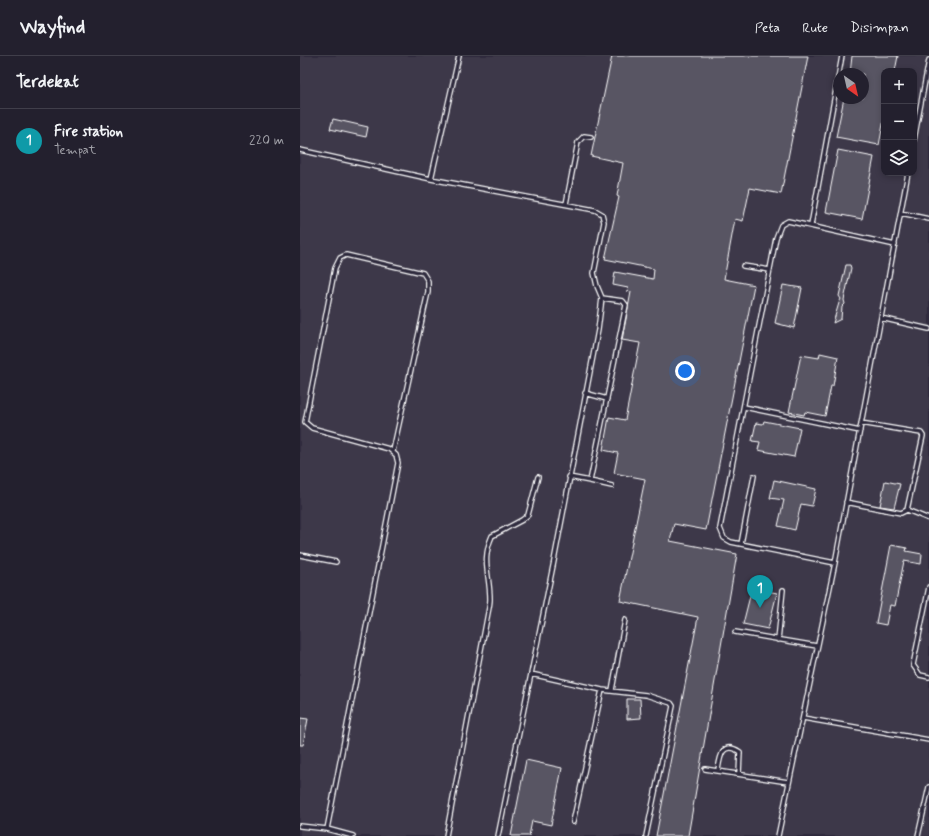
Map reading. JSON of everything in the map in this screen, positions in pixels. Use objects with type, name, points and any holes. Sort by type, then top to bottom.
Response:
[{"type":"lane","points":[[431,178],[459,56]]},
{"type":"lane","points":[[811,225],[842,56]]},
{"type":"lane","points":[[917,123],[929,60]]},
{"type":"lane","points":[[924,84],[929,85]]},
{"type":"lane","points":[[566,204],[578,142],[580,138],[584,136],[591,137]]},
{"type":"lane","points":[[300,150],[431,178],[595,210],[602,214],[604,222],[594,273],[602,298],[554,561],[498,836]]},
{"type":"lane","points":[[778,836],[788,782],[803,718],[835,563],[907,176]]},
{"type":"lane","points":[[901,214],[929,219]]},
{"type":"lane","points":[[835,563],[731,542],[724,538],[720,528],[770,270],[781,225],[788,221],[811,225],[895,245]]},
{"type":"lane","points":[[300,425],[305,422],[335,268],[340,258],[346,255],[423,273],[428,281],[428,292],[393,451]]},
{"type":"lane","points":[[743,266],[770,270]]},
{"type":"lane","points":[[590,481],[626,305],[623,301],[602,298]]},
{"type":"lane","points":[[881,318],[929,329]]},
{"type":"lane","points":[[585,393],[607,399]]},
{"type":"lane","points":[[744,407],[860,431]]},
{"type":"lane","points":[[305,422],[312,428],[393,451],[396,455],[397,467],[327,829]]},
{"type":"lane","points":[[846,502],[901,514],[907,510],[923,436],[921,433],[861,423]]},
{"type":"lane","points":[[741,544],[754,476]]},
{"type":"lane","points":[[446,836],[490,600],[485,567],[487,548],[492,536],[522,520],[528,515],[538,477]]},
{"type":"lane","points":[[569,477],[612,486]]},
{"type":"lane","points":[[907,510],[929,519]]},
{"type":"lane","points":[[300,555],[336,562]]},
{"type":"lane","points":[[929,587],[915,650],[914,665],[920,675],[929,677]]},
{"type":"lane","points":[[778,640],[783,590]]},
{"type":"lane","points":[[612,690],[625,620]]},
{"type":"lane","points":[[735,632],[817,646]]},
{"type":"lane","points":[[531,674],[602,690],[646,695],[671,703],[673,706],[646,836]]},
{"type":"lane","points":[[573,822],[602,690]]},
{"type":"lane","points":[[803,718],[929,740]]},
{"type":"lane","points":[[718,770],[720,755],[723,751],[728,748],[735,749],[740,752],[741,757],[739,774]]},
{"type":"lane","points":[[705,769],[788,782]]},
{"type":"lane","points":[[918,836],[929,787]]},
{"type":"lane","points":[[300,826],[327,829],[353,836]]},
{"type":"shaded area","points":[[300,56],[929,56],[929,836],[300,836]]},
{"type":"building","points":[[612,56],[808,56],[781,194],[750,188],[743,221],[735,219],[724,279],[754,285],[706,530],[674,524],[670,541],[737,554],[688,836],[656,836],[698,617],[620,601],[645,479],[614,473],[618,453],[603,450],[609,417],[625,420],[640,343],[622,340],[631,292],[627,291],[628,288],[613,285],[615,272],[653,279],[654,269],[605,259],[619,197],[617,196],[623,163],[591,156]]},
{"type":"building","points":[[852,56],[898,56],[896,68],[881,68],[881,135],[879,145],[836,137],[843,104],[869,104],[869,68],[851,68]]},
{"type":"building","points":[[333,119],[368,127],[366,137],[330,129]]},
{"type":"building","points":[[838,150],[874,157],[862,219],[826,212]]},
{"type":"building","points":[[846,265],[850,265],[851,268],[844,300],[845,304],[842,307],[841,319],[833,323],[841,299],[839,296]]},
{"type":"building","points":[[783,285],[802,288],[794,328],[775,323]]},
{"type":"building","points":[[820,353],[838,357],[833,386],[831,386],[825,416],[805,412],[804,415],[789,412],[801,355],[819,358]]},
{"type":"building","points":[[764,421],[800,428],[794,457],[758,450],[760,442],[752,441],[756,423],[763,424]]},
{"type":"building","points":[[774,480],[816,489],[812,506],[801,504],[795,530],[778,526],[784,500],[770,498]]},
{"type":"building","points":[[885,481],[900,484],[894,508],[880,506]]},
{"type":"building","points":[[891,545],[907,548],[906,551],[922,554],[921,564],[904,561],[895,606],[890,605],[886,625],[876,623]]},
{"type":"building","points":[[752,588],[777,593],[768,629],[743,624]]},
{"type":"building","points":[[627,699],[640,699],[641,718],[627,719]]},
{"type":"building","points":[[300,718],[308,719],[303,745],[300,745]]},
{"type":"building","points":[[526,760],[562,768],[551,825],[532,821],[529,836],[511,836]]},
{"type":"place","name":"Fire station","points":[[760,608]]}]
